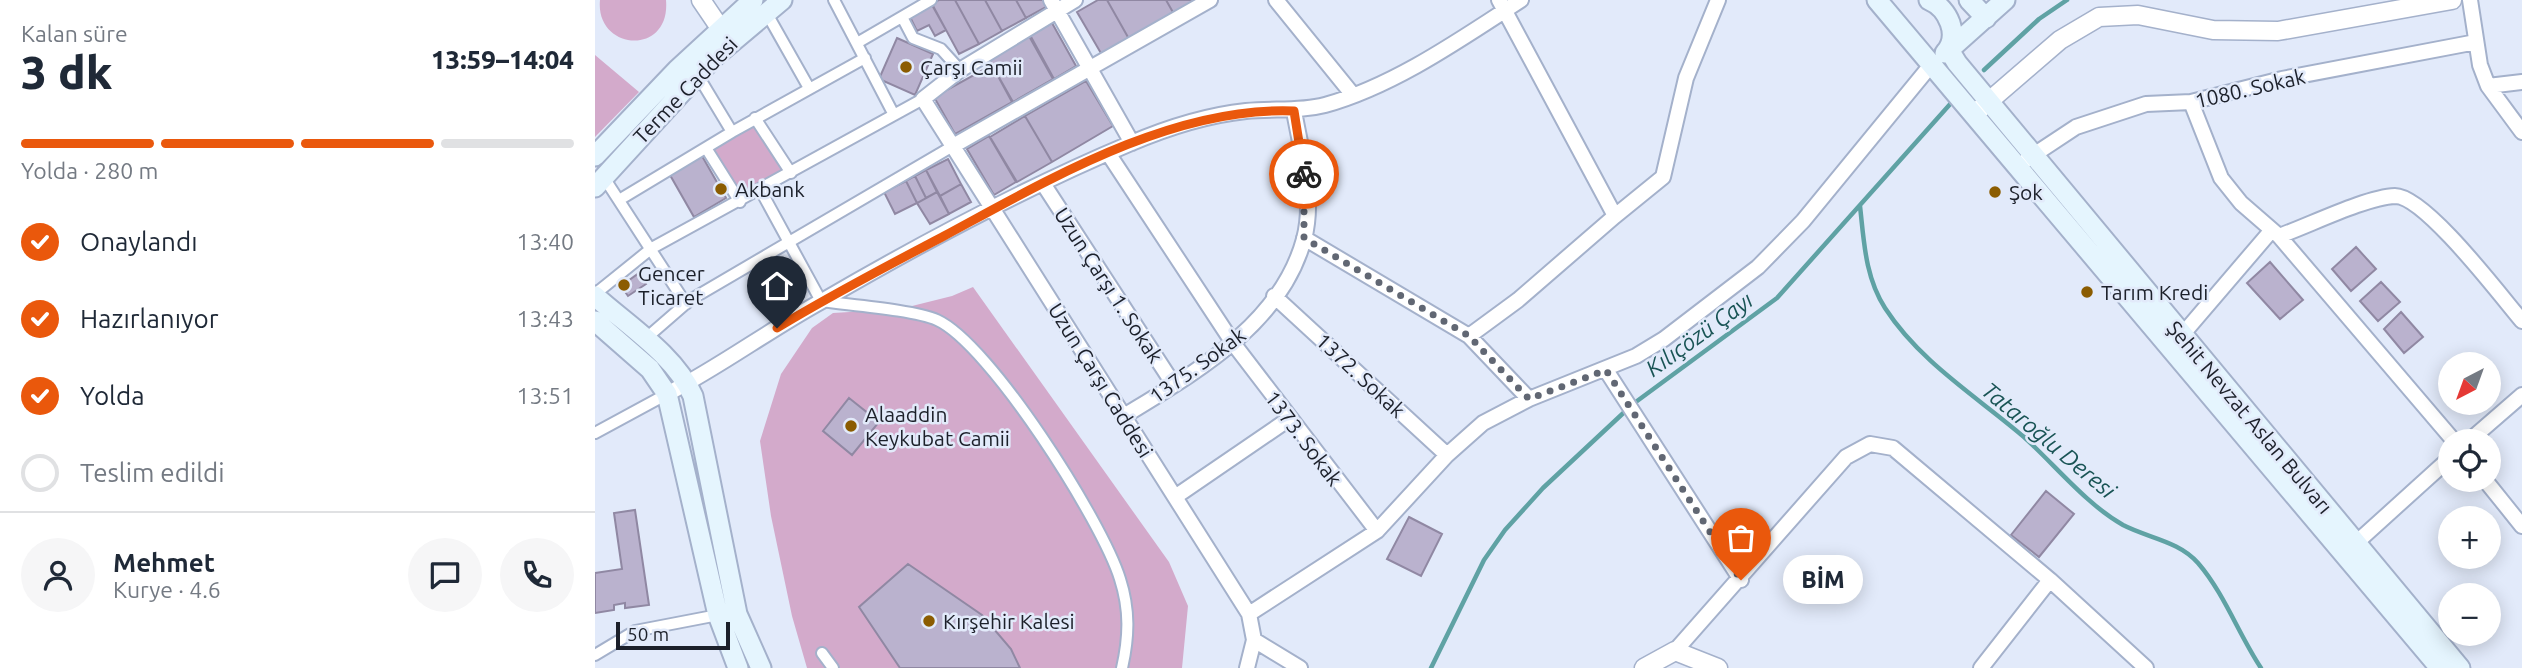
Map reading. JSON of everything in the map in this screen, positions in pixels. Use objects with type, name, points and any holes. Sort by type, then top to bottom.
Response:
[{"type":"main road","name":"Terme Caddesi","points":[[595,156],[720,28],[759,6],[782,0]]},
{"type":"main road","points":[[1882,4],[1905,0]]},
{"type":"main road","points":[[1929,0],[1937,3],[1949,19],[1953,31],[1945,64]]},
{"type":"main road","points":[[1969,0],[1986,18]]},
{"type":"main road","points":[[1945,64],[2005,0]]},
{"type":"main road","points":[[1882,4],[1945,64]]},
{"type":"main road","name":"Terme Caddesi","points":[[599,182],[759,6]]},
{"type":"main road","name":"Şehit Nevzat Aslan Bulvarı","points":[[1945,64],[2440,668]]},
{"type":"main road","name":"Şehit Nevzat Aslan Bulvarı","points":[[2026,160],[2182,335],[2460,668]]},
{"type":"main road","points":[[595,295],[687,384],[693,396],[737,614],[761,668]]},
{"type":"main road","points":[[595,321],[650,369],[667,394],[718,615],[738,668]]},
{"type":"street","points":[[701,0],[720,28]]},
{"type":"street","points":[[834,0],[894,116]]},
{"type":"street","points":[[857,43],[931,0]]},
{"type":"street","points":[[595,295],[652,248],[761,191],[923,99],[1054,5],[1075,0]]},
{"type":"street","points":[[644,340],[686,304],[789,241],[1210,0]]},
{"type":"street","points":[[1276,0],[1353,95]]},
{"type":"street","points":[[595,433],[687,384],[821,301],[1108,153],[1132,143],[1241,112],[1294,111],[1353,95],[1416,63],[1502,5],[1521,0]]},
{"type":"street","points":[[1469,336],[1518,300],[1663,177],[1686,78],[1718,0]]},
{"type":"street","points":[[1981,107],[2060,40],[2099,17],[2137,15],[2213,30],[2269,32],[2338,23],[2452,0]]},
{"type":"street","points":[[2470,0],[2476,42],[2488,86],[2522,132]]},
{"type":"street","points":[[1054,5],[1132,143]]},
{"type":"street","points":[[1502,5],[1615,216]]},
{"type":"street","points":[[759,6],[809,88]]},
{"type":"street","points":[[902,17],[913,38],[941,49],[960,70]]},
{"type":"street","name":"1080. Sokak","points":[[2026,160],[2076,127],[2146,104],[2191,103],[2282,79],[2476,42]]},
{"type":"street","points":[[619,200],[755,118],[865,58]]},
{"type":"street","points":[[1249,614],[1377,531],[1447,455],[1483,424],[1529,399],[1606,370],[1664,339],[1758,267],[1945,64]]},
{"type":"street","points":[[697,74],[732,132]]},
{"type":"street","points":[[2488,86],[2522,82]]},
{"type":"street","name":"Uzun Çarşı Caddesi","points":[[923,99],[1249,614],[1254,640],[1247,668]]},
{"type":"street","points":[[2191,103],[2221,178],[2241,203],[2275,234],[2443,429]]},
{"type":"street","name":"1375. Sokak","points":[[1124,416],[1233,343],[1275,296],[1292,267],[1304,238],[1306,184],[1294,111]]},
{"type":"street","points":[[755,118],[791,173]]},
{"type":"street","points":[[706,148],[740,202]]},
{"type":"street","name":"1373. Sokak","points":[[1108,153],[1233,343],[1377,531]]},
{"type":"street","points":[[599,182],[619,200],[686,304]]},
{"type":"street","name":"Uzun Çarşı 1. Sokak","points":[[1044,185],[1174,385]]},
{"type":"street","points":[[761,191],[821,301]]},
{"type":"street","points":[[2182,335],[2275,234],[2376,200],[2402,197],[2427,211],[2522,321]]},
{"type":"street","points":[[1304,238],[1469,336],[1529,399]]},
{"type":"street","name":"1372. Sokak","points":[[1275,296],[1447,455]]},
{"type":"street","points":[[821,301],[935,319],[955,331],[1013,397],[1061,465],[1106,544],[1120,577],[1127,603],[1129,638],[1122,668]]},
{"type":"street","points":[[1606,370],[1741,580]]},
{"type":"street","points":[[2483,429],[2522,395]]},
{"type":"street","points":[[1175,497],[1289,419]]},
{"type":"street","points":[[1644,668],[1675,651],[1741,580],[1846,457],[1870,444],[1893,448],[2050,580],[2146,668]]},
{"type":"street","points":[[2356,543],[2438,469]]},
{"type":"street","points":[[2495,492],[2522,526]]},
{"type":"street","points":[[1981,668],[2050,580]]},
{"type":"street","points":[[595,655],[635,631],[718,615]]},
{"type":"street","points":[[1254,640],[1300,668]]},
{"type":"street","points":[[1675,651],[1718,668]]},
{"type":"street","points":[[822,653],[833,668]]},
{"type":"shaded area","points":[[600,0],[666,0],[664,18],[657,31],[646,38],[633,40],[620,37],[609,30],[602,17]]},
{"type":"shaded area","points":[[595,55],[639,92],[595,137]]},
{"type":"shaded area","points":[[755,118],[791,173],[740,202],[706,148]]},
{"type":"shaded area","points":[[973,287],[1169,562],[1188,606],[1182,668],[807,668],[792,616],[771,516],[760,441],[781,374],[812,328],[833,313],[900,309],[952,296]]},
{"type":"building","points":[[939,0],[955,0],[979,44],[959,54],[932,4]]},
{"type":"building","points":[[955,0],[985,0],[1002,31],[979,44]]},
{"type":"building","points":[[985,0],[1016,0],[1026,18],[1002,31]]},
{"type":"building","points":[[1016,0],[1045,0],[1048,6],[1026,18]]},
{"type":"building","points":[[1098,0],[1107,0],[1129,39],[1102,55],[1077,12]]},
{"type":"building","points":[[1107,0],[1166,0],[1174,14],[1129,39]]},
{"type":"building","points":[[1166,0],[1197,0],[1174,14]]},
{"type":"building","points":[[932,5],[946,30],[935,36],[929,25],[917,31],[910,17]]},
{"type":"building","points":[[1052,23],[1076,66],[1054,79],[1030,35]]},
{"type":"building","points":[[1029,36],[1053,79],[1013,102],[988,58]]},
{"type":"building","name":"Çarşı Camii","points":[[897,38],[933,54],[915,95],[879,79]]},
{"type":"building","points":[[992,65],[1012,102],[955,134],[934,97]]},
{"type":"building","points":[[1086,81],[1113,126],[1052,162],[1025,116]]},
{"type":"building","points":[[1025,116],[1052,162],[1017,182],[990,137]]},
{"type":"building","points":[[989,136],[1016,182],[994,195],[967,149]]},
{"type":"building","points":[[702,156],[726,198],[694,217],[670,175]]},
{"type":"building","points":[[948,159],[961,184],[940,196],[926,170]]},
{"type":"building","points":[[926,170],[937,192],[926,198],[915,176]]},
{"type":"building","points":[[915,176],[926,198],[917,203],[906,181]]},
{"type":"building","points":[[906,181],[917,203],[895,214],[884,192]]},
{"type":"building","points":[[961,184],[971,202],[949,214],[940,196]]},
{"type":"building","points":[[937,192],[949,214],[930,224],[917,203]]},
{"type":"building","points":[[2356,247],[2376,269],[2351,291],[2332,269]]},
{"type":"building","points":[[2270,262],[2303,300],[2280,319],[2247,283]]},
{"type":"building","points":[[639,273],[646,284],[628,296],[621,286]]},
{"type":"building","points":[[2381,282],[2400,302],[2378,321],[2360,301]]},
{"type":"building","points":[[2401,312],[2423,337],[2404,353],[2384,329]]},
{"type":"building","name":"Alaaddin Keykubat Camii","points":[[849,398],[879,422],[852,455],[823,431]]},
{"type":"building","points":[[2046,491],[2074,514],[2039,557],[2011,535]]},
{"type":"building","points":[[635,510],[649,605],[625,608],[625,603],[614,605],[614,610],[595,613],[595,573],[622,569],[614,513]]},
{"type":"building","points":[[1409,517],[1442,534],[1421,576],[1387,559]]},
{"type":"building","name":"Kırşehir Kalesi","points":[[908,564],[982,615],[1011,649],[1020,668],[900,668],[859,607]]},
{"type":"waterway","name":"Kılıçözü Çayı","points":[[1984,70],[2039,19],[2067,0]]},
{"type":"waterway","name":"Kılıçözü Çayı","points":[[1431,668],[1484,560],[1505,530],[1543,488],[1633,404],[1777,298],[1952,102]]},
{"type":"waterway","name":"Tataroğlu Deresi","points":[[1860,206],[1873,284],[1885,308],[1899,327],[1932,362],[2024,437],[2096,506],[2123,525],[2182,550],[2198,563],[2216,587],[2261,668]]},
{"type":"way so far","points":[[1304,174],[1307,215],[1304,238],[1469,336],[1529,399],[1606,370],[1741,580]]},
{"type":"place","name":"Çarşı Camii","points":[[906,67]]},
{"type":"place","name":"Akbank","points":[[721,189]]},
{"type":"place","name":"Şok","points":[[1995,192]]},
{"type":"place","name":"Gencer Ticaret","points":[[624,285]]},
{"type":"place","name":"Tarım Kredi","points":[[2087,292]]},
{"type":"place","name":"Alaaddin Keykubat Camii","points":[[851,426]]},
{"type":"place","name":"BİM","points":[[1741,580]]},
{"type":"place","name":"Kırşehir Kalesi","points":[[929,621]]},
{"type":"route","points":[[777,328],[821,301],[993,210],[1108,153],[1187,125],[1241,112],[1294,111],[1304,174]]}]
